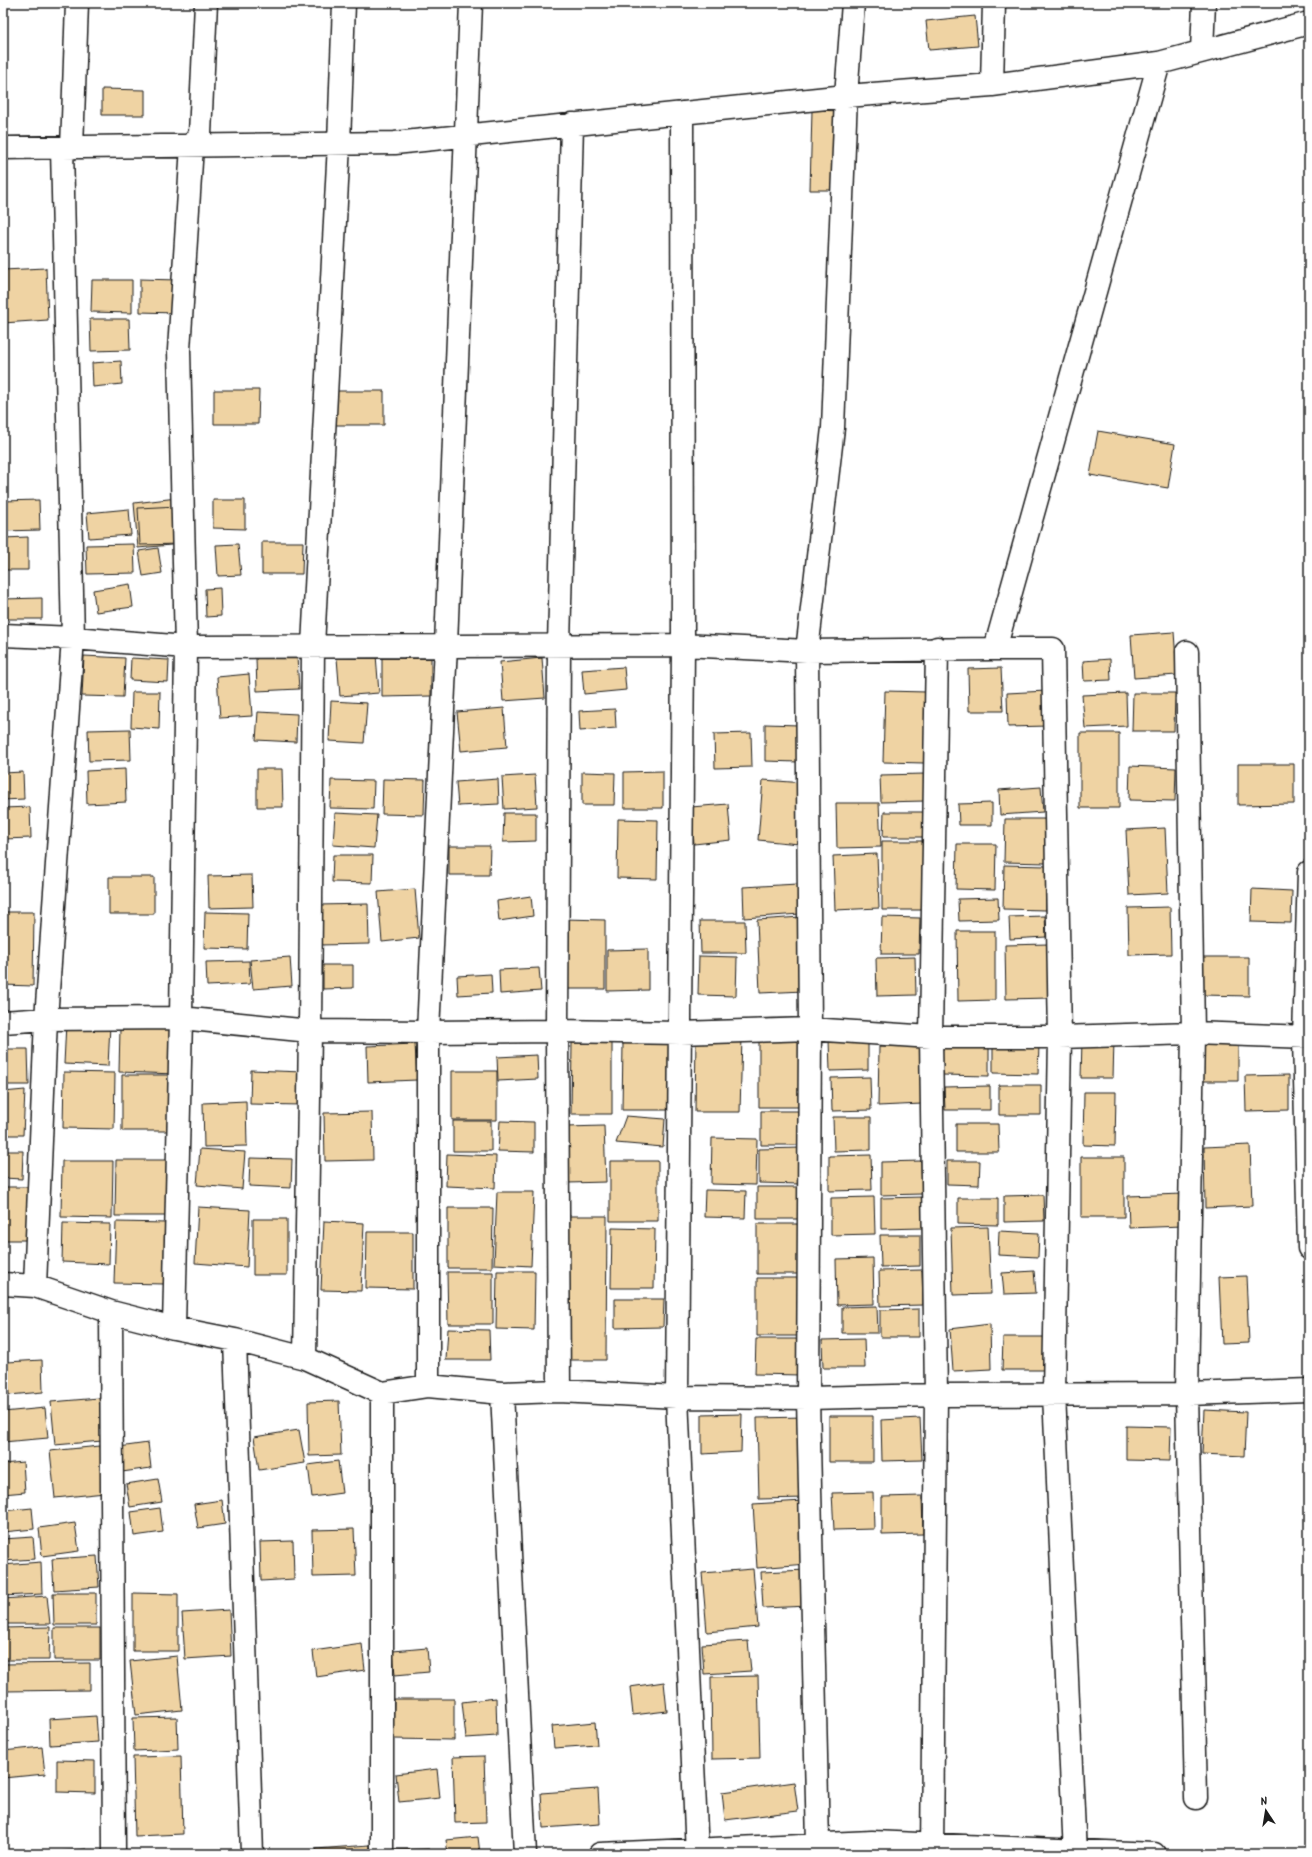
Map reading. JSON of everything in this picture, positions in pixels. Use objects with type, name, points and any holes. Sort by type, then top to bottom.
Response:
[{"type":"street","points":[[35,1286],[46,1019],[73,638],[67,148],[77,3]]},
{"type":"street","points":[[174,1328],[181,1018],[186,647],[179,350],[192,146],[200,134],[206,3]]},
{"type":"street","points":[[305,1358],[314,646],[339,144],[344,3]]},
{"type":"street","points":[[428,1386],[428,1032],[446,645],[471,3]]},
{"type":"street","points":[[818,1845],[808,1398],[810,1030],[807,651],[833,428],[846,96],[853,3]]},
{"type":"street","points":[[992,85],[994,3]]},
{"type":"street","points":[[1202,52],[1204,3]]},
{"type":"street","points":[[3,148],[395,143],[846,96],[992,85],[1159,63],[1309,23]]},
{"type":"street","points":[[995,649],[1159,63]]},
{"type":"street","points":[[682,113],[683,645],[677,1397],[698,1852]]},
{"type":"street","points":[[559,1391],[557,1031],[559,645],[572,124]]},
{"type":"street","points":[[3,635],[73,638],[186,647],[683,645],[807,651],[937,648],[1053,649],[1060,1037],[1054,1394],[1075,1852]]},
{"type":"street","points":[[933,1849],[936,1395],[931,1037],[937,648]]},
{"type":"street","points":[[1187,652],[1193,1033],[1187,1394],[1196,1798]]},
{"type":"street","points":[[1309,872],[1307,1037],[1309,1248]]},
{"type":"street","points":[[3,1022],[46,1019],[181,1018],[310,1031],[557,1031],[680,1033],[810,1030],[931,1037],[1060,1037],[1193,1033],[1307,1037]]},
{"type":"street","points":[[3,1284],[35,1286],[111,1312],[174,1328],[235,1340],[305,1358],[382,1393],[428,1386],[502,1393],[559,1391],[677,1397],[808,1398],[936,1395],[1187,1394],[1309,1390]]},
{"type":"street","points":[[111,1312],[114,1854]]},
{"type":"street","points":[[235,1340],[252,1854]]},
{"type":"street","points":[[382,1393],[382,1854]]},
{"type":"street","points":[[502,1393],[525,1854]]},
{"type":"street","points":[[600,1854],[698,1852],[872,1842],[933,1849],[1154,1854]]},
{"type":"building","points":[[975,16],[978,46],[929,50],[926,21]]},
{"type":"building","points":[[102,89],[145,90],[145,115],[102,115]]},
{"type":"building","points":[[812,110],[843,111],[841,190],[810,190]]},
{"type":"building","points":[[46,268],[48,320],[3,323],[3,270]]},
{"type":"building","points":[[140,279],[177,280],[176,313],[140,312]]},
{"type":"building","points":[[92,280],[132,280],[132,313],[91,312]]},
{"type":"building","points":[[90,319],[129,319],[130,350],[91,351]]},
{"type":"building","points":[[121,361],[122,384],[93,387],[92,363]]},
{"type":"building","points":[[214,390],[259,390],[258,424],[214,424]]},
{"type":"building","points":[[335,391],[384,391],[384,425],[335,425]]},
{"type":"building","points":[[1098,431],[1175,444],[1168,488],[1090,475]]},
{"type":"building","points":[[177,498],[182,544],[138,548],[134,503]]},
{"type":"building","points":[[39,500],[40,530],[3,531],[3,501]]},
{"type":"building","points":[[213,500],[245,500],[245,529],[213,528]]},
{"type":"building","points":[[178,506],[179,544],[140,545],[138,508]]},
{"type":"building","points":[[129,509],[131,535],[89,538],[87,513]]},
{"type":"building","points":[[28,537],[28,570],[3,570],[3,538]]},
{"type":"building","points":[[262,542],[303,542],[302,574],[262,574]]},
{"type":"building","points":[[134,544],[135,573],[87,574],[86,545]]},
{"type":"building","points":[[238,544],[241,575],[218,576],[216,545]]},
{"type":"building","points":[[158,548],[162,573],[143,576],[139,551]]},
{"type":"building","points":[[130,584],[133,607],[96,612],[93,590]]},
{"type":"building","points":[[220,588],[221,616],[206,617],[205,589]]},
{"type":"building","points":[[42,598],[42,619],[3,619],[3,599]]},
{"type":"building","points":[[1174,632],[1177,675],[1134,678],[1131,635]]},
{"type":"building","points":[[431,653],[431,696],[382,697],[382,654]]},
{"type":"building","points":[[376,655],[379,693],[340,696],[337,658]]},
{"type":"building","points":[[84,656],[125,658],[123,697],[82,696]]},
{"type":"building","points":[[297,657],[299,689],[257,691],[256,658]]},
{"type":"building","points":[[131,658],[169,660],[168,682],[130,680]]},
{"type":"building","points":[[542,658],[545,698],[503,701],[500,662]]},
{"type":"building","points":[[1110,659],[1111,680],[1084,681],[1083,661]]},
{"type":"building","points":[[624,667],[626,690],[584,694],[582,670]]},
{"type":"building","points":[[1001,668],[1003,711],[969,711],[968,669]]},
{"type":"building","points":[[249,674],[252,716],[220,718],[217,677]]},
{"type":"building","points":[[885,691],[926,692],[924,763],[883,762]]},
{"type":"building","points":[[1047,691],[1048,726],[1008,727],[1007,693]]},
{"type":"building","points":[[132,692],[160,692],[159,729],[131,727]]},
{"type":"building","points":[[1126,693],[1127,726],[1085,728],[1082,695]]},
{"type":"building","points":[[1133,693],[1175,693],[1174,731],[1132,731]]},
{"type":"building","points":[[331,701],[367,703],[364,743],[329,741]]},
{"type":"building","points":[[504,708],[507,747],[461,751],[457,712]]},
{"type":"building","points":[[615,709],[616,728],[580,731],[579,711]]},
{"type":"building","points":[[258,712],[297,714],[296,742],[256,740]]},
{"type":"building","points":[[765,724],[799,725],[798,762],[765,761]]},
{"type":"building","points":[[130,729],[131,760],[89,761],[88,730]]},
{"type":"building","points":[[751,733],[752,767],[715,768],[714,734]]},
{"type":"building","points":[[1080,733],[1119,733],[1119,808],[1080,808]]},
{"type":"building","points":[[1238,764],[1294,764],[1294,804],[1238,805]]},
{"type":"building","points":[[1130,766],[1176,768],[1175,801],[1129,800]]},
{"type":"building","points":[[125,769],[126,802],[87,804],[86,771]]},
{"type":"building","points":[[257,769],[282,769],[283,807],[257,807]]},
{"type":"building","points":[[663,771],[663,808],[624,808],[624,772]]},
{"type":"building","points":[[23,772],[24,799],[3,800],[3,773]]},
{"type":"building","points":[[582,772],[615,773],[614,805],[582,805]]},
{"type":"building","points":[[925,774],[925,801],[881,802],[880,775]]},
{"type":"building","points":[[535,775],[537,807],[504,809],[502,777]]},
{"type":"building","points":[[383,779],[425,780],[424,815],[382,814]]},
{"type":"building","points":[[498,779],[499,804],[458,806],[456,782]]},
{"type":"building","points":[[331,780],[374,781],[373,809],[330,808]]},
{"type":"building","points":[[763,780],[805,783],[799,844],[758,840]]},
{"type":"building","points":[[1041,787],[1043,812],[1000,815],[999,790]]},
{"type":"building","points":[[836,803],[879,803],[881,847],[837,848]]},
{"type":"building","points":[[992,803],[992,825],[959,825],[958,804]]},
{"type":"building","points":[[728,804],[731,840],[694,844],[691,807]]},
{"type":"building","points":[[30,807],[31,838],[3,839],[3,808]]},
{"type":"building","points":[[884,812],[926,812],[926,837],[883,837]]},
{"type":"building","points":[[335,813],[377,815],[374,848],[333,845]]},
{"type":"building","points":[[504,813],[536,813],[536,841],[503,842]]},
{"type":"building","points":[[618,819],[658,820],[657,879],[617,878]]},
{"type":"building","points":[[1005,819],[1047,819],[1046,863],[1004,862]]},
{"type":"building","points":[[1165,828],[1168,893],[1129,895],[1126,830]]},
{"type":"building","points":[[882,841],[924,841],[924,910],[882,910]]},
{"type":"building","points":[[957,844],[996,844],[995,890],[956,889]]},
{"type":"building","points":[[449,846],[490,846],[489,875],[449,875]]},
{"type":"building","points":[[877,854],[879,908],[835,910],[833,856]]},
{"type":"building","points":[[333,855],[373,855],[372,883],[332,882]]},
{"type":"building","points":[[1004,865],[1046,866],[1046,910],[1003,909]]},
{"type":"building","points":[[252,875],[253,907],[209,908],[208,876]]},
{"type":"building","points":[[109,877],[154,877],[154,914],[109,914]]},
{"type":"building","points":[[798,884],[800,914],[744,918],[743,887]]},
{"type":"building","points":[[415,889],[419,938],[382,942],[378,892]]},
{"type":"building","points":[[1252,889],[1292,891],[1291,923],[1251,922]]},
{"type":"building","points":[[531,896],[533,916],[499,921],[497,901]]},
{"type":"building","points":[[998,898],[999,920],[959,921],[958,899]]},
{"type":"building","points":[[368,904],[369,944],[319,945],[318,905]]},
{"type":"building","points":[[1170,907],[1171,954],[1129,955],[1128,908]]},
{"type":"building","points":[[3,912],[34,912],[33,986],[3,985]]},
{"type":"building","points":[[205,912],[248,913],[247,949],[204,948]]},
{"type":"building","points":[[1045,916],[1046,937],[1010,939],[1009,917]]},
{"type":"building","points":[[801,917],[804,991],[760,993],[757,920]]},
{"type":"building","points":[[882,917],[920,918],[919,954],[881,954]]},
{"type":"building","points":[[564,919],[605,920],[605,989],[563,989]]},
{"type":"building","points":[[700,921],[745,921],[746,953],[701,953]]},
{"type":"building","points":[[957,931],[995,931],[995,1000],[958,1001]]},
{"type":"building","points":[[1049,944],[1050,998],[1006,999],[1005,945]]},
{"type":"building","points":[[648,949],[648,990],[607,991],[607,950]]},
{"type":"building","points":[[699,956],[737,957],[736,996],[698,995]]},
{"type":"building","points":[[290,957],[292,986],[253,989],[250,960]]},
{"type":"building","points":[[915,957],[916,995],[877,996],[876,958]]},
{"type":"building","points":[[1202,957],[1249,957],[1249,996],[1202,995]]},
{"type":"building","points":[[249,961],[250,984],[207,986],[206,962]]},
{"type":"building","points":[[323,965],[353,965],[353,988],[323,989]]},
{"type":"building","points":[[539,968],[541,991],[500,994],[499,970]]},
{"type":"building","points":[[491,974],[492,993],[458,995],[457,976]]},
{"type":"building","points":[[66,1023],[110,1025],[108,1066],[64,1064]]},
{"type":"building","points":[[120,1028],[178,1029],[176,1074],[119,1072]]},
{"type":"building","points":[[759,1035],[801,1035],[800,1107],[759,1107]]},
{"type":"building","points":[[696,1036],[742,1036],[740,1112],[695,1112]]},
{"type":"building","points":[[868,1039],[868,1070],[830,1071],[829,1040]]},
{"type":"building","points":[[1082,1040],[1114,1040],[1113,1078],[1081,1078]]},
{"type":"building","points":[[572,1043],[612,1043],[612,1114],[571,1114]]},
{"type":"building","points":[[623,1043],[670,1043],[669,1110],[622,1110]]},
{"type":"building","points":[[942,1043],[989,1043],[989,1076],[942,1075]]},
{"type":"building","points":[[415,1044],[417,1080],[368,1082],[367,1046]]},
{"type":"building","points":[[993,1044],[1039,1045],[1038,1074],[993,1073]]},
{"type":"building","points":[[1202,1045],[1238,1045],[1238,1081],[1202,1081]]},
{"type":"building","points":[[879,1046],[922,1046],[922,1104],[878,1106]]},
{"type":"building","points":[[3,1049],[28,1049],[29,1085],[3,1085]]},
{"type":"building","points":[[537,1055],[538,1079],[498,1081],[497,1057]]},
{"type":"building","points":[[251,1070],[302,1072],[301,1105],[250,1104]]},
{"type":"building","points":[[452,1071],[497,1071],[497,1120],[452,1120]]},
{"type":"building","points":[[64,1072],[115,1073],[114,1129],[63,1128]]},
{"type":"building","points":[[122,1075],[173,1075],[173,1131],[122,1131]]},
{"type":"building","points":[[1289,1075],[1289,1110],[1246,1111],[1245,1076]]},
{"type":"building","points":[[870,1077],[871,1110],[832,1111],[831,1078]]},
{"type":"building","points":[[999,1085],[1041,1085],[1041,1115],[999,1115]]},
{"type":"building","points":[[990,1086],[990,1110],[945,1110],[944,1087]]},
{"type":"building","points":[[25,1090],[23,1135],[3,1135],[3,1092]]},
{"type":"building","points":[[1084,1092],[1116,1092],[1115,1146],[1083,1145]]},
{"type":"building","points":[[246,1101],[247,1146],[204,1147],[203,1103]]},
{"type":"building","points":[[761,1111],[798,1111],[798,1145],[761,1145]]},
{"type":"building","points":[[372,1112],[373,1160],[325,1161],[324,1113]]},
{"type":"building","points":[[626,1116],[665,1119],[663,1147],[616,1143]]},
{"type":"building","points":[[833,1117],[871,1117],[871,1150],[834,1151]]},
{"type":"building","points":[[453,1121],[491,1121],[491,1151],[453,1151]]},
{"type":"building","points":[[500,1121],[534,1122],[534,1152],[498,1151]]},
{"type":"building","points":[[956,1124],[998,1124],[999,1152],[956,1152]]},
{"type":"building","points":[[604,1126],[606,1182],[568,1183],[566,1127]]},
{"type":"building","points":[[712,1138],[757,1139],[756,1185],[711,1184]]},
{"type":"building","points":[[1250,1145],[1252,1206],[1205,1208],[1204,1147]]},
{"type":"building","points":[[801,1148],[800,1184],[759,1183],[759,1149]]},
{"type":"building","points":[[200,1149],[245,1152],[242,1189],[197,1185]]},
{"type":"building","points":[[3,1151],[23,1151],[22,1179],[3,1178]]},
{"type":"building","points":[[447,1154],[496,1156],[495,1188],[446,1186]]},
{"type":"building","points":[[871,1155],[872,1190],[829,1191],[829,1156]]},
{"type":"building","points":[[1081,1157],[1124,1157],[1124,1217],[1081,1217]]},
{"type":"building","points":[[250,1158],[292,1159],[291,1188],[249,1186]]},
{"type":"building","points":[[116,1160],[167,1160],[166,1216],[115,1216]]},
{"type":"building","points":[[62,1161],[113,1161],[112,1218],[61,1217]]},
{"type":"building","points":[[610,1161],[658,1161],[658,1221],[610,1221]]},
{"type":"building","points":[[921,1161],[922,1194],[881,1195],[881,1162]]},
{"type":"building","points":[[947,1161],[980,1161],[979,1185],[947,1184]]},
{"type":"building","points":[[3,1187],[31,1187],[31,1240],[3,1240]]},
{"type":"building","points":[[757,1187],[799,1187],[799,1219],[757,1219]]},
{"type":"building","points":[[705,1190],[746,1191],[745,1218],[704,1217]]},
{"type":"building","points":[[497,1192],[534,1192],[531,1266],[494,1264]]},
{"type":"building","points":[[1182,1194],[1183,1226],[1129,1228],[1128,1196]]},
{"type":"building","points":[[1043,1195],[1044,1221],[1004,1222],[1004,1196]]},
{"type":"building","points":[[874,1197],[875,1234],[831,1235],[831,1198]]},
{"type":"building","points":[[923,1197],[923,1228],[881,1229],[881,1198]]},
{"type":"building","points":[[958,1198],[998,1198],[998,1225],[958,1224]]},
{"type":"building","points":[[198,1207],[250,1210],[247,1267],[195,1263]]},
{"type":"building","points":[[448,1208],[493,1208],[492,1268],[448,1268]]},
{"type":"building","points":[[563,1216],[607,1216],[606,1360],[563,1360]]},
{"type":"building","points":[[253,1219],[287,1219],[287,1275],[253,1275]]},
{"type":"building","points":[[324,1221],[364,1223],[361,1291],[321,1290]]},
{"type":"building","points":[[116,1222],[167,1223],[165,1284],[114,1283]]},
{"type":"building","points":[[63,1223],[110,1224],[109,1264],[62,1262]]},
{"type":"building","points":[[757,1224],[800,1224],[800,1274],[757,1274]]},
{"type":"building","points":[[988,1227],[991,1294],[953,1295],[951,1228]]},
{"type":"building","points":[[612,1228],[655,1229],[654,1288],[611,1288]]},
{"type":"building","points":[[999,1231],[1039,1233],[1038,1257],[998,1255]]},
{"type":"building","points":[[367,1232],[413,1232],[413,1289],[366,1288]]},
{"type":"building","points":[[880,1235],[920,1235],[920,1266],[881,1267]]},
{"type":"building","points":[[873,1258],[874,1304],[837,1305],[836,1259]]},
{"type":"building","points":[[922,1270],[923,1305],[880,1306],[879,1271]]},
{"type":"building","points":[[497,1271],[535,1271],[534,1330],[496,1329]]},
{"type":"building","points":[[1034,1271],[1036,1293],[1004,1294],[1002,1273]]},
{"type":"building","points":[[447,1272],[493,1272],[493,1324],[448,1324]]},
{"type":"building","points":[[1246,1276],[1249,1343],[1222,1344],[1219,1277]]},
{"type":"building","points":[[757,1278],[798,1278],[799,1336],[757,1336]]},
{"type":"building","points":[[615,1299],[664,1299],[663,1327],[615,1328]]},
{"type":"building","points":[[877,1306],[878,1333],[842,1333],[842,1307]]},
{"type":"building","points":[[919,1309],[919,1337],[880,1337],[880,1310]]},
{"type":"building","points":[[990,1324],[991,1369],[953,1371],[950,1329]]},
{"type":"building","points":[[448,1329],[489,1330],[490,1360],[446,1360]]},
{"type":"building","points":[[1003,1337],[1048,1337],[1047,1370],[1002,1370]]},
{"type":"building","points":[[756,1339],[800,1339],[800,1375],[755,1374]]},
{"type":"building","points":[[864,1339],[865,1368],[823,1368],[822,1340]]},
{"type":"building","points":[[42,1360],[43,1392],[9,1395],[7,1362]]},
{"type":"building","points":[[99,1398],[102,1441],[55,1445],[51,1402]]},
{"type":"building","points":[[339,1401],[341,1455],[309,1456],[308,1402]]},
{"type":"building","points":[[45,1408],[48,1438],[3,1442],[3,1412]]},
{"type":"building","points":[[1204,1410],[1246,1412],[1244,1456],[1202,1454]]},
{"type":"building","points":[[742,1414],[741,1452],[702,1454],[702,1415]]},
{"type":"building","points":[[829,1416],[873,1416],[873,1462],[829,1462]]},
{"type":"building","points":[[804,1417],[806,1498],[759,1499],[757,1418]]},
{"type":"building","points":[[920,1418],[922,1460],[882,1461],[881,1420]]},
{"type":"building","points":[[1126,1426],[1171,1427],[1170,1461],[1126,1460]]},
{"type":"building","points":[[299,1430],[305,1463],[259,1470],[254,1437]]},
{"type":"building","points":[[148,1443],[151,1468],[122,1472],[119,1447]]},
{"type":"building","points":[[100,1446],[105,1493],[55,1498],[50,1451]]},
{"type":"building","points":[[338,1461],[342,1493],[312,1497],[308,1465]]},
{"type":"building","points":[[23,1462],[25,1492],[3,1494],[3,1464]]},
{"type":"building","points":[[158,1479],[162,1502],[130,1507],[126,1484]]},
{"type":"building","points":[[873,1492],[874,1529],[834,1530],[832,1493]]},
{"type":"building","points":[[922,1496],[923,1534],[882,1535],[882,1497]]},
{"type":"building","points":[[222,1500],[225,1524],[198,1528],[194,1504]]},
{"type":"building","points":[[803,1501],[807,1564],[757,1568],[753,1504]]},
{"type":"building","points":[[32,1508],[34,1529],[3,1532],[3,1511]]},
{"type":"building","points":[[160,1508],[163,1532],[134,1536],[131,1512]]},
{"type":"building","points":[[75,1523],[79,1551],[42,1556],[39,1528]]},
{"type":"building","points":[[354,1529],[356,1576],[313,1577],[312,1530]]},
{"type":"building","points":[[33,1537],[35,1559],[3,1561],[3,1539]]},
{"type":"building","points":[[293,1541],[294,1579],[261,1581],[260,1542]]},
{"type":"building","points":[[97,1556],[99,1587],[54,1590],[52,1559]]},
{"type":"building","points":[[41,1562],[42,1594],[3,1596],[3,1565]]},
{"type":"building","points":[[753,1569],[758,1627],[707,1632],[702,1573]]},
{"type":"building","points":[[807,1570],[809,1606],[763,1608],[761,1572]]},
{"type":"building","points":[[53,1593],[96,1593],[96,1625],[54,1625]]},
{"type":"building","points":[[133,1593],[178,1594],[178,1651],[133,1651]]},
{"type":"building","points":[[47,1596],[50,1624],[3,1624],[3,1599]]},
{"type":"building","points":[[229,1610],[231,1656],[185,1659],[182,1613]]},
{"type":"building","points":[[50,1627],[49,1660],[3,1660],[3,1628]]},
{"type":"building","points":[[54,1628],[100,1628],[100,1660],[54,1660]]},
{"type":"building","points":[[748,1641],[751,1671],[704,1674],[702,1644]]},
{"type":"building","points":[[362,1644],[365,1670],[316,1677],[313,1651]]},
{"type":"building","points":[[427,1648],[429,1672],[395,1675],[393,1651]]},
{"type":"building","points":[[177,1656],[182,1710],[136,1715],[130,1661]]},
{"type":"building","points":[[90,1663],[90,1690],[3,1691],[3,1664]]},
{"type":"building","points":[[758,1676],[760,1758],[712,1759],[711,1677]]},
{"type":"building","points":[[664,1682],[667,1711],[633,1715],[630,1687]]},
{"type":"building","points":[[496,1698],[497,1736],[466,1738],[462,1702]]},
{"type":"building","points":[[394,1699],[454,1699],[454,1740],[393,1739]]},
{"type":"building","points":[[96,1716],[98,1742],[50,1745],[49,1719]]},
{"type":"building","points":[[177,1717],[178,1749],[134,1751],[133,1718]]},
{"type":"building","points":[[595,1722],[597,1745],[554,1748],[552,1726]]},
{"type":"building","points":[[42,1747],[45,1774],[3,1778],[3,1751]]},
{"type":"building","points":[[181,1756],[183,1834],[135,1836],[133,1757]]},
{"type":"building","points":[[484,1756],[486,1822],[455,1823],[453,1757]]},
{"type":"building","points":[[57,1760],[95,1761],[95,1793],[57,1792]]},
{"type":"building","points":[[437,1769],[440,1798],[399,1802],[396,1774]]},
{"type":"building","points":[[794,1782],[798,1811],[725,1820],[722,1792]]},
{"type":"building","points":[[598,1789],[600,1824],[543,1828],[541,1793]]},
{"type":"building","points":[[478,1837],[480,1854],[448,1854],[446,1840]]},
{"type":"building","points":[[370,1845],[370,1854],[317,1854],[316,1849]]},
{"type":"building","points":[[86,1849],[86,1854],[57,1854],[57,1852]]},
{"type":"building","points":[[429,1849],[429,1854],[393,1854],[393,1850]]}]
